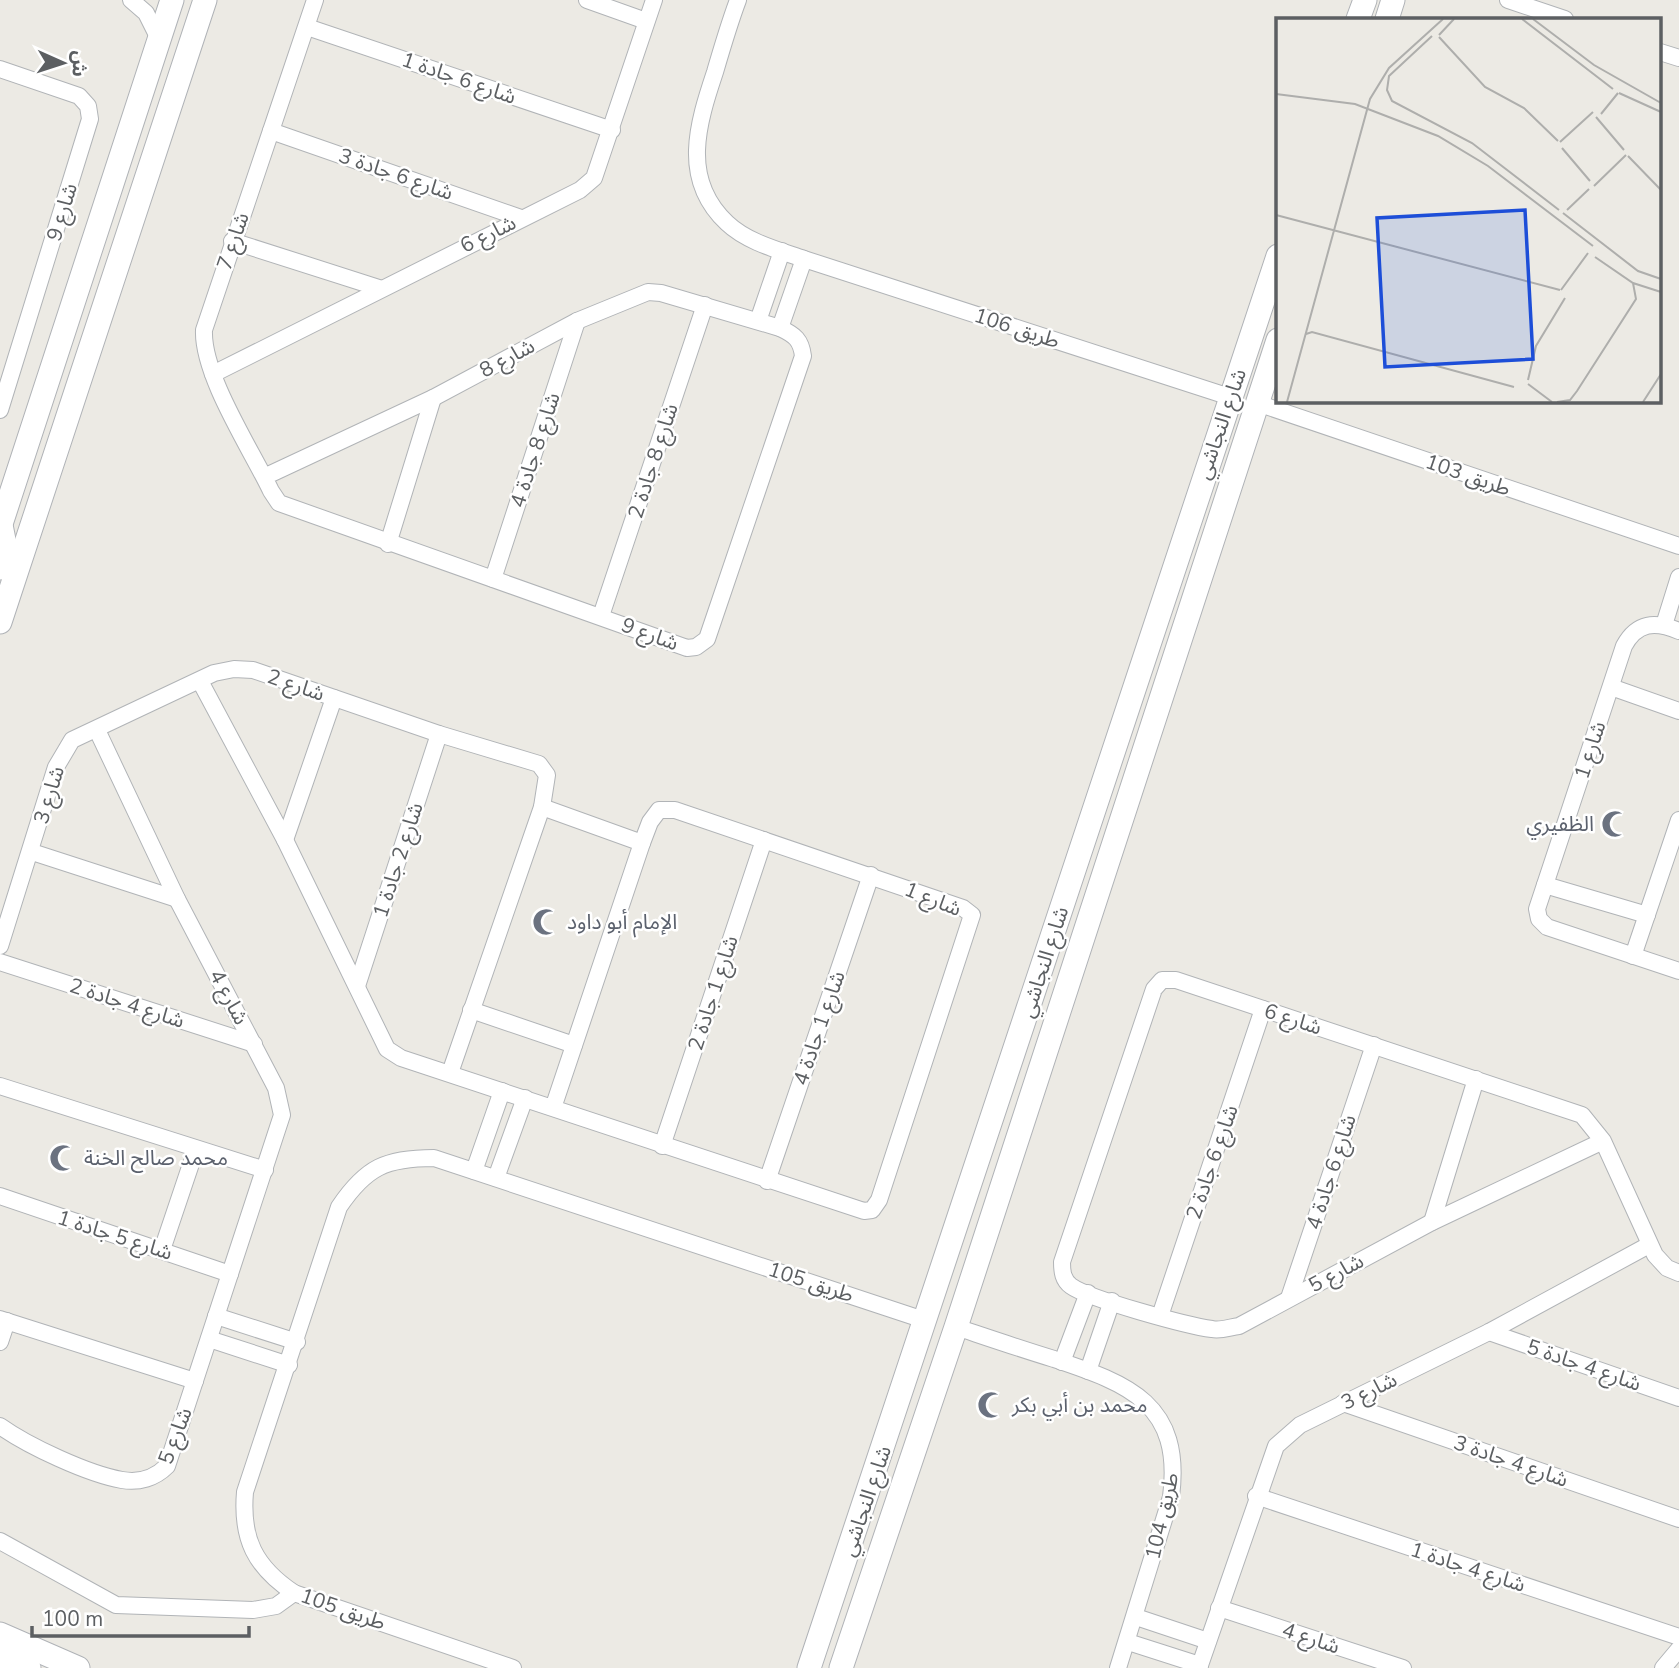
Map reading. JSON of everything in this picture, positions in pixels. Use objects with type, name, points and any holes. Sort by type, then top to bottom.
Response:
[{"type":"main road","points":[[0,568],[6,550],[0,526],[172,0]]},
{"type":"main road","points":[[0,620],[205,0]]},
{"type":"main road","points":[[1358,18],[1365,0]]},
{"type":"main road","points":[[1387,18],[1393,0]]},
{"type":"main road","name":"شارع النجاشي","points":[[809,1668],[1276,262]]},
{"type":"main road","name":"شارع النجاشي","points":[[842,1668],[956,1328],[1276,346]]},
{"type":"main road","points":[[1168,583],[1169,590],[1178,598],[1196,595]]},
{"type":"main road","points":[[1154,626],[1162,623],[1173,626],[1182,638]]},
{"type":"main road","points":[[843,1567],[853,1578],[872,1578]]},
{"type":"main road","points":[[829,1609],[846,1607],[858,1618]]},
{"type":"main road","points":[[0,1634],[78,1668]]},
{"type":"main road","points":[[0,1657],[29,1668]]},
{"type":"street","points":[[131,0],[146,13],[159,39]]},
{"type":"street","name":"شارع 7","points":[[264,477],[213,374],[203,345],[204,330],[315,0]]},
{"type":"street","points":[[587,0],[646,21]]},
{"type":"street","name":"شارع 6","points":[[213,374],[379,288],[580,190],[594,178],[654,0]]},
{"type":"street","points":[[1508,0],[1562,18]]},
{"type":"street","name":"طريق 106","points":[[734,1],[697,127],[695,153],[701,181],[726,222],[750,239],[804,259],[1230,397]]},
{"type":"street","name":"شارع 6 جادة 1","points":[[307,27],[612,130]]},
{"type":"street","points":[[1662,52],[1679,58]]},
{"type":"street","name":"شارع 9","points":[[0,69],[79,96],[88,106],[90,119],[0,410]]},
{"type":"street","name":"شارع 6 جادة 3","points":[[271,131],[522,218]]},
{"type":"street","points":[[232,241],[379,288]]},
{"type":"street","points":[[758,321],[782,251]]},
{"type":"street","points":[[780,328],[804,259]]},
{"type":"street","name":"شارع 8","points":[[264,477],[433,398],[577,321],[649,292],[758,321]]},
{"type":"street","name":"شارع 8 جادة 2","points":[[601,616],[705,305]]},
{"type":"street","name":"شارع 8 جادة 4","points":[[494,579],[577,321]]},
{"type":"street","name":"شارع 9","points":[[264,477],[279,503],[388,544],[687,648],[696,647],[707,639],[803,356],[802,344],[794,335],[758,321]]},
{"type":"street","points":[[388,544],[433,398]]},
{"type":"street","name":"طريق 103","points":[[1257,403],[1679,546]]},
{"type":"street","points":[[1672,628],[1679,577]]},
{"type":"street","name":"شارع 1","points":[[1672,628],[1641,627],[1631,634],[1537,909],[1539,919],[1547,927],[1679,971]]},
{"type":"street","name":"شارع 2","points":[[200,681],[234,669],[253,670],[439,734],[539,764],[547,775],[541,807],[450,1073]]},
{"type":"street","points":[[200,681],[285,839],[387,1049],[401,1058],[553,1108]]},
{"type":"street","name":"شارع 3","points":[[0,946],[32,852],[55,767],[72,740],[200,681]]},
{"type":"street","points":[[1611,687],[1679,711]]},
{"type":"street","points":[[285,839],[334,698]]},
{"type":"street","name":"شارع 4","points":[[97,730],[177,899],[276,1088],[281,1107],[265,1170],[230,1274]]},
{"type":"street","name":"شارع 2 جادة 1","points":[[357,986],[439,734]]},
{"type":"street","points":[[541,807],[642,843]]},
{"type":"street","name":"شارع 1","points":[[666,809],[764,840],[963,908],[972,915],[879,1200],[872,1210],[864,1211],[767,1181],[553,1108],[642,843],[654,815],[666,809]]},
{"type":"street","points":[[1633,956],[1679,820]]},
{"type":"street","name":"شارع 1 جادة 2","points":[[662,1146],[764,840]]},
{"type":"street","points":[[32,852],[177,899]]},
{"type":"street","name":"شارع 1 جادة 4","points":[[767,1181],[871,875]]},
{"type":"street","points":[[1545,885],[1647,915]]},
{"type":"street","name":"شارع 4 جادة 2","points":[[0,962],[254,1044]]},
{"type":"street","name":"شارع 6","points":[[1063,1276],[1062,1262],[1154,989],[1161,980],[1176,980],[1582,1115],[1603,1140],[1649,1245],[1667,1268],[1679,1273]]},
{"type":"street","name":"شارع 6 جادة 2","points":[[1160,1316],[1263,1009]]},
{"type":"street","points":[[471,1010],[574,1045]]},
{"type":"street","name":"شارع 6 جادة 4","points":[[1289,1298],[1374,1045]]},
{"type":"street","points":[[1432,1222],[1476,1079]]},
{"type":"street","points":[[0,1086],[265,1170]]},
{"type":"street","points":[[474,1171],[502,1091]]},
{"type":"street","points":[[496,1178],[524,1098]]},
{"type":"street","name":"شارع 5","points":[[1063,1276],[1070,1286],[1160,1316],[1215,1330],[1239,1326],[1432,1222],[1603,1140]]},
{"type":"street","points":[[162,1250],[197,1149]]},
{"type":"street","name":"طريق 105","points":[[513,1668],[295,1593],[273,1578],[262,1566],[245,1532],[244,1492],[297,1342],[339,1207],[355,1184],[388,1162],[410,1158],[435,1158],[926,1321]]},
{"type":"street","name":"شارع 5 جادة 1","points":[[0,1196],[230,1274]]},
{"type":"street","name":"شارع 3","points":[[1208,1641],[1256,1496],[1276,1446],[1300,1425],[1489,1332],[1649,1245]]},
{"type":"street","name":"شارع 5","points":[[0,1426],[19,1439],[71,1462],[122,1480],[141,1480],[157,1476],[167,1466],[230,1274]]},
{"type":"street","points":[[1062,1362],[1088,1293]]},
{"type":"street","points":[[1088,1371],[1112,1301]]},
{"type":"street","points":[[216,1316],[297,1342]]},
{"type":"street","points":[[0,1342],[3,1320],[195,1381]]},
{"type":"street","name":"طريق 104","points":[[956,1328],[1121,1383],[1144,1401],[1161,1424],[1172,1447],[1175,1467],[1171,1497],[1118,1668]]},
{"type":"street","name":"شارع 4 جادة 5","points":[[1489,1332],[1679,1398]]},
{"type":"street","points":[[209,1339],[289,1365]]},
{"type":"street","name":"شارع 4 جادة 3","points":[[1343,1403],[1679,1519]]},
{"type":"street","name":"شارع 4 جادة 1","points":[[1256,1496],[1679,1637]]},
{"type":"street","points":[[0,1541],[116,1605],[253,1610],[276,1606],[295,1593]]},
{"type":"street","name":"شارع 4","points":[[1219,1608],[1403,1668]]},
{"type":"street","points":[[1128,1642],[1200,1666],[1208,1641],[1136,1617]]},
{"type":"street","points":[[1663,1668],[1679,1649]]},
{"type":"place","name":"الظفيري","points":[[1615,824]]},
{"type":"place","name":"الإمام أبو داود","points":[[546,922]]},
{"type":"place","name":"محمد صالح الخنة","points":[[63,1158]]},
{"type":"place","name":"محمد بن أبي بكر","points":[[991,1405]]}]
